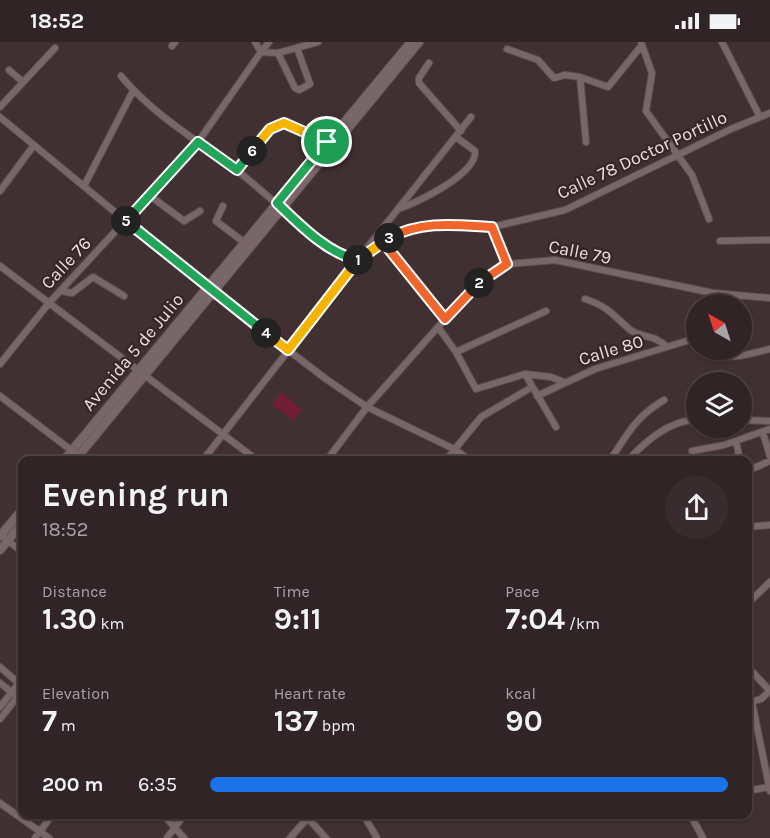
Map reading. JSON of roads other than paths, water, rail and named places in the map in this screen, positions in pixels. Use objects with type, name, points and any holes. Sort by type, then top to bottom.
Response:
[{"type":"main road","name":"Avenida 5 de Julio","points":[[211,290],[244,243],[280,206],[327,142],[410,42]]},
{"type":"main road","name":"Avenida 5 de Julio","points":[[78,456],[142,372],[420,42]]},
{"type":"main road","points":[[0,550],[2,536],[18,515]]},
{"type":"main road","points":[[2,536],[18,526]]},
{"type":"street","points":[[255,42],[261,52],[278,53],[318,42]]},
{"type":"street","name":"Calle 76","points":[[0,364],[49,303],[198,142],[269,42]]},
{"type":"street","points":[[722,42],[760,117]]},
{"type":"street","points":[[507,50],[537,60],[552,78],[580,77],[608,87],[641,44]]},
{"type":"street","points":[[641,44],[652,73],[646,111],[696,183],[709,219]]},
{"type":"street","points":[[0,107],[55,48]]},
{"type":"street","points":[[278,53],[295,88],[299,90],[310,84],[297,48]]},
{"type":"street","points":[[429,63],[419,78],[419,83],[461,131]]},
{"type":"street","points":[[9,70],[23,82]]},
{"type":"street","points":[[121,76],[133,91],[237,170],[314,236],[357,261],[471,117]]},
{"type":"street","points":[[580,77],[585,141]]},
{"type":"street","points":[[84,186],[133,91]]},
{"type":"street","name":"Calle 78 Doctor Portillo","points":[[206,456],[357,261],[383,242],[420,227],[438,225],[492,227],[565,210],[678,154],[770,113]]},
{"type":"street","points":[[0,117],[288,350],[368,407],[464,456]]},
{"type":"street","points":[[237,170],[276,124],[290,125],[327,142]]},
{"type":"street","points":[[397,210],[432,195],[472,160],[475,151],[456,138]]},
{"type":"street","points":[[0,190],[34,145]]},
{"type":"street","points":[[149,195],[184,221],[200,211]]},
{"type":"street","points":[[224,206],[216,221],[244,243]]},
{"type":"street","points":[[492,227],[507,264]]},
{"type":"street","points":[[720,241],[770,240]]},
{"type":"street","points":[[383,242],[445,319]]},
{"type":"street","name":"Calle 79","points":[[330,456],[368,407],[445,319],[483,279],[507,264],[541,259],[555,260],[713,293],[770,298]]},
{"type":"street","points":[[0,266],[252,456]]},
{"type":"street","points":[[61,291],[72,293],[93,277],[124,296]]},
{"type":"street","points":[[585,299],[606,307],[630,330],[658,338],[667,347]]},
{"type":"street","points":[[456,352],[546,311]]},
{"type":"street","points":[[438,327],[456,352],[476,389],[525,374],[550,377],[564,382]]},
{"type":"street","name":"Calle 80","points":[[537,396],[595,369],[686,342]]},
{"type":"street","points":[[752,353],[770,349]]},
{"type":"street","points":[[525,374],[556,427]]},
{"type":"street","points":[[449,456],[481,417],[532,387]]},
{"type":"street","points":[[0,396],[76,456]]},
{"type":"street","points":[[613,456],[632,425],[643,413],[664,400]]},
{"type":"street","points":[[752,420],[770,421]]},
{"type":"street","points":[[631,456],[642,443],[665,430],[686,423]]},
{"type":"street","points":[[692,451],[736,441],[770,429]]},
{"type":"street","points":[[763,433],[770,456]]},
{"type":"street","points":[[736,441],[739,456]]},
{"type":"street","points":[[752,469],[770,461]]},
{"type":"street","points":[[752,527],[770,525]]},
{"type":"street","points":[[2,536],[18,549]]},
{"type":"street","points":[[752,599],[770,582]]},
{"type":"street","points":[[0,667],[18,681]]},
{"type":"street","points":[[752,671],[770,691],[761,699],[752,701]]},
{"type":"street","points":[[0,683],[17,695]]},
{"type":"street","points":[[0,707],[17,695]]},
{"type":"street","points":[[0,719],[17,695]]},
{"type":"street","points":[[752,714],[770,789],[752,791]]},
{"type":"street","points":[[0,803],[18,816]]},
{"type":"street","points":[[23,819],[49,838]]},
{"type":"street","points":[[34,838],[49,819]]},
{"type":"street","points":[[168,819],[184,838]]},
{"type":"street","points":[[167,838],[182,819]]},
{"type":"street","points":[[290,838],[305,819]]},
{"type":"street","points":[[310,819],[326,838]]},
{"type":"street","points":[[366,819],[377,838]]},
{"type":"street","points":[[693,819],[703,838]]}]
